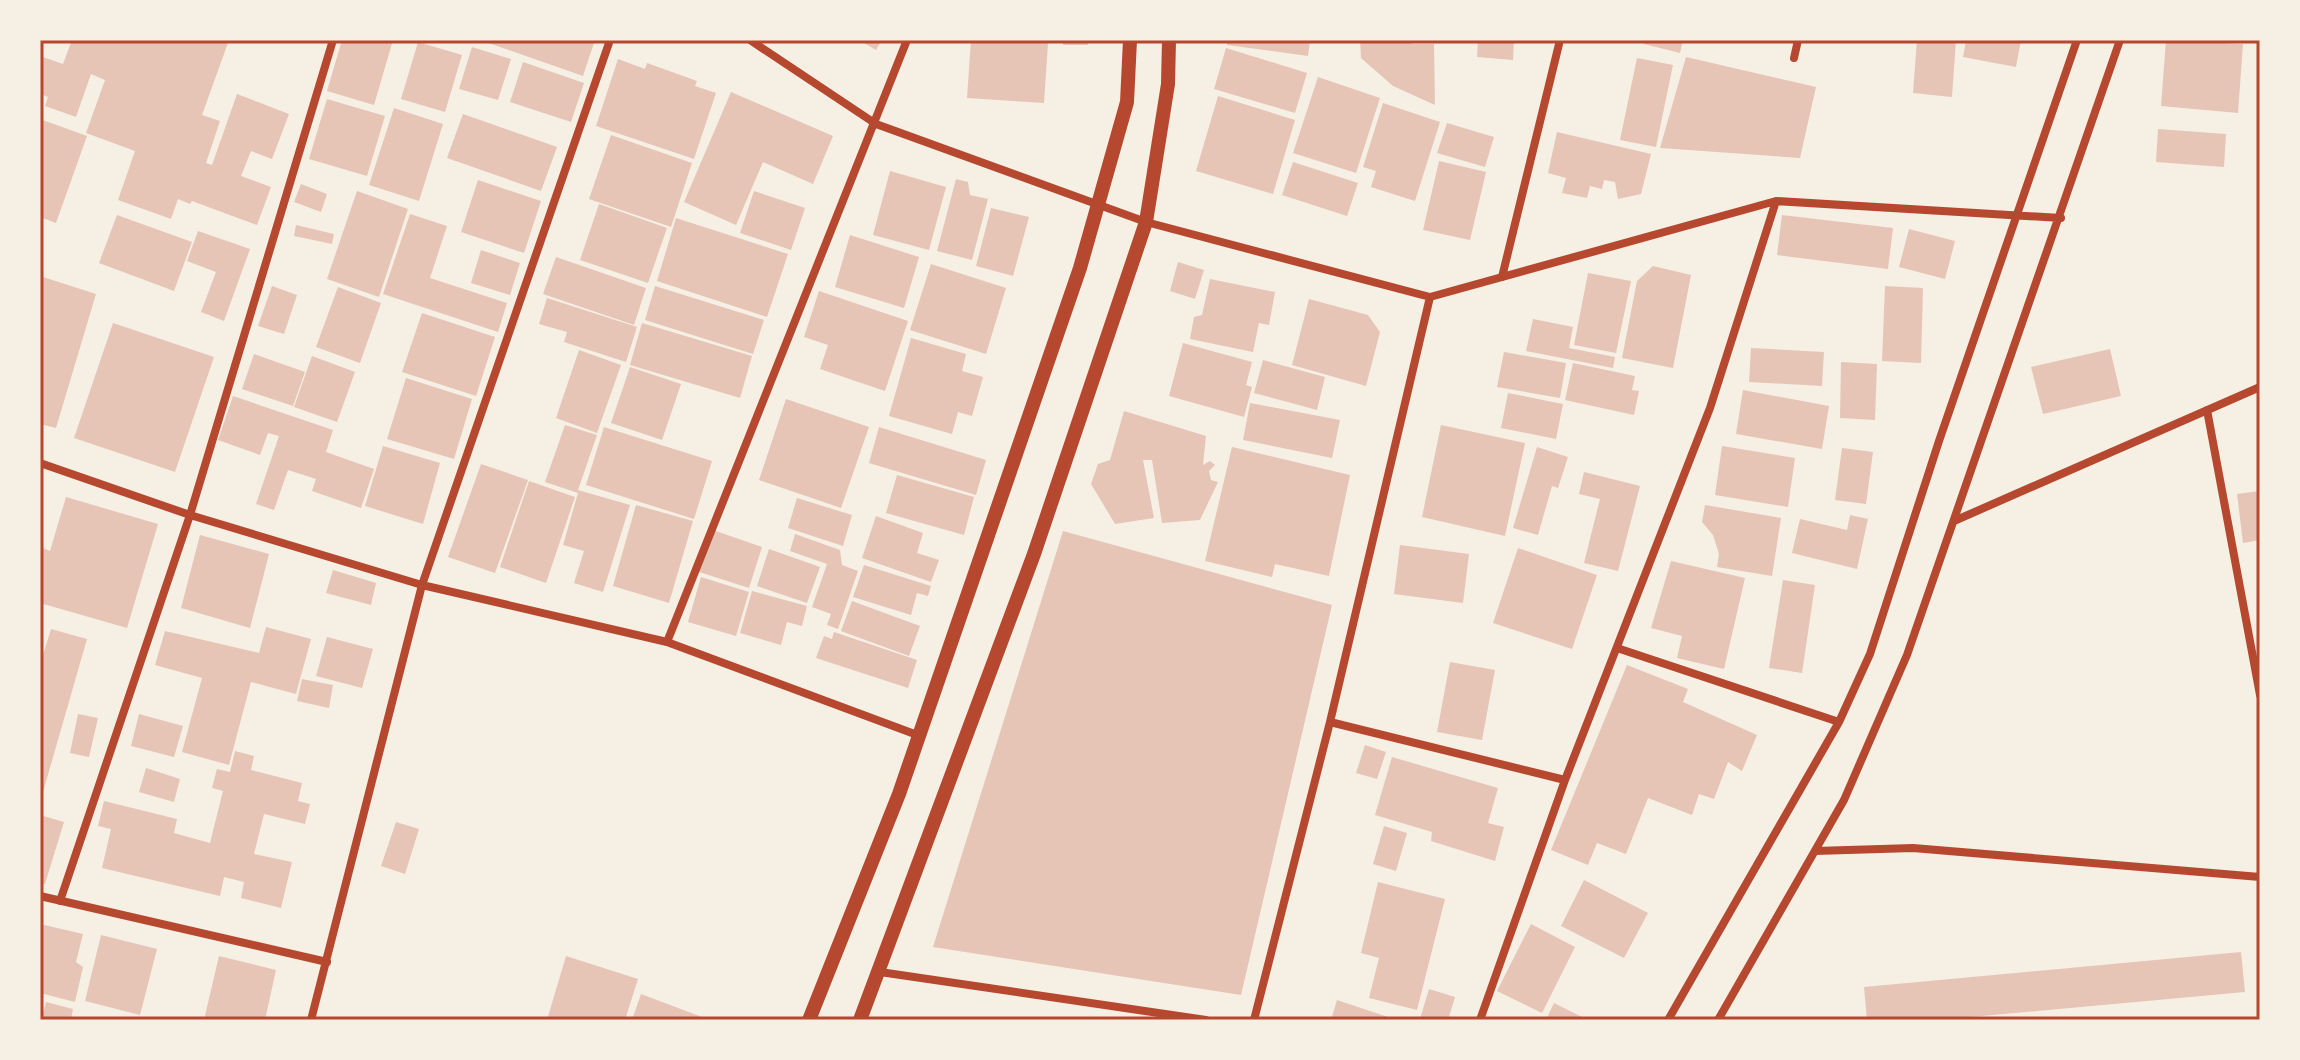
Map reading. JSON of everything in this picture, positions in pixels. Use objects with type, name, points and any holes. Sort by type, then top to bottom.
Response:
[{"type":"street","points":[[60,901],[190,515],[333,40]]},
{"type":"street","points":[[311,1020],[422,585],[610,40]]},
{"type":"street","points":[[750,40],[876,124],[1146,222],[1430,297],[1776,201],[2016,218],[2061,218]]},
{"type":"street","points":[[667,642],[907,40]]},
{"type":"street","points":[[809,1020],[920,736],[1080,268],[1127,102],[1130,40]]},
{"type":"street","points":[[860,1020],[1034,554],[1146,222],[1168,84],[1169,40]]},
{"type":"street","points":[[1502,277],[1560,40]]},
{"type":"street","points":[[1794,58],[1798,40]]},
{"type":"street","points":[[1668,1020],[1839,722],[1870,654],[2077,40]]},
{"type":"street","points":[[1718,1020],[1844,800],[1907,655],[2061,218],[2120,40]]},
{"type":"street","points":[[1480,1020],[1565,780],[1710,408],[1776,201]]},
{"type":"street","points":[[1254,1020],[1330,722],[1430,297]]},
{"type":"street","points":[[1954,521],[2260,387]]},
{"type":"street","points":[[2207,410],[2260,695]]},
{"type":"street","points":[[40,463],[190,515],[422,585],[667,642],[920,736]]},
{"type":"street","points":[[2248,631],[2260,630]]},
{"type":"street","points":[[1617,648],[1839,722]]},
{"type":"street","points":[[1330,722],[1565,780]]},
{"type":"street","points":[[1815,851],[1913,848],[2260,877]]},
{"type":"street","points":[[40,896],[327,962]]},
{"type":"street","points":[[880,972],[1206,1020]]},
{"type":"building","points":[[72,40],[229,40],[202,115],[220,121],[206,163],[212,165],[237,94],[289,114],[272,159],[251,151],[241,176],[271,187],[257,225],[192,201],[190,204],[178,199],[171,219],[118,200],[135,151],[86,133],[105,80],[91,74],[76,117],[45,106],[48,97],[40,94],[40,56],[63,64]]},
{"type":"building","points":[[342,40],[393,40],[374,105],[327,91]]},
{"type":"building","points":[[480,40],[595,40],[583,76]]},
{"type":"building","points":[[859,40],[882,40],[876,50]]},
{"type":"building","points":[[971,40],[1048,43],[1044,103],[967,98]]},
{"type":"building","points":[[1063,40],[1088,40],[1088,45],[1063,45]]},
{"type":"building","points":[[1227,40],[1310,40],[1308,56],[1227,45]]},
{"type":"building","points":[[1360,40],[1412,40],[1412,44],[1434,44],[1435,105],[1393,86],[1361,58]]},
{"type":"building","points":[[1478,40],[1514,40],[1513,60],[1477,57]]},
{"type":"building","points":[[1645,40],[1683,40],[1680,53],[1644,44]]},
{"type":"building","points":[[1917,40],[1956,40],[1952,97],[1913,93]]},
{"type":"building","points":[[1966,40],[2021,40],[2016,67],[1963,57]]},
{"type":"building","points":[[2166,40],[2243,44],[2238,113],[2161,106]]},
{"type":"building","points":[[418,42],[462,55],[445,112],[401,99]]},
{"type":"building","points":[[472,47],[511,59],[498,100],[459,89]]},
{"type":"building","points":[[1226,48],[1307,73],[1295,113],[1214,89]]},
{"type":"building","points":[[1686,57],[1816,87],[1800,158],[1660,148]]},
{"type":"building","points":[[1637,58],[1673,65],[1656,147],[1620,140]]},
{"type":"building","points":[[618,59],[645,69],[647,63],[697,81],[695,86],[716,93],[694,159],[596,126]]},
{"type":"building","points":[[523,62],[584,83],[571,122],[510,102]]},
{"type":"building","points":[[1318,77],[1380,98],[1356,173],[1293,153]]},
{"type":"building","points":[[731,92],[833,136],[813,184],[763,162],[736,225],[684,202]]},
{"type":"building","points":[[1218,96],[1295,120],[1273,194],[1196,171]]},
{"type":"building","points":[[327,99],[385,116],[367,176],[309,159]]},
{"type":"building","points":[[1383,103],[1440,122],[1415,201],[1371,187],[1376,171],[1363,167]]},
{"type":"building","points":[[394,108],[443,124],[419,201],[369,185]]},
{"type":"building","points":[[463,114],[557,147],[541,191],[447,158]]},
{"type":"building","points":[[40,119],[87,136],[56,223],[40,217]]},
{"type":"building","points":[[1447,123],[1494,137],[1485,167],[1437,153]]},
{"type":"building","points":[[2158,129],[2226,134],[2224,167],[2156,162]]},
{"type":"building","points":[[1557,132],[1651,154],[1641,194],[1618,199],[1615,182],[1604,180],[1602,189],[1590,186],[1587,198],[1562,193],[1566,178],[1548,173]]},
{"type":"building","points":[[611,135],[692,163],[671,227],[589,199]]},
{"type":"building","points":[[1439,161],[1486,172],[1470,240],[1423,230]]},
{"type":"building","points":[[1293,162],[1358,183],[1347,216],[1282,195]]},
{"type":"building","points":[[890,171],[946,187],[929,250],[873,235]]},
{"type":"building","points":[[956,179],[968,182],[970,195],[988,199],[972,260],[937,251]]},
{"type":"building","points":[[478,180],[541,201],[524,253],[461,232]]},
{"type":"building","points":[[301,184],[327,194],[321,212],[294,202]]},
{"type":"building","points":[[357,191],[408,209],[379,297],[327,279]]},
{"type":"building","points":[[754,191],[805,208],[791,250],[740,233]]},
{"type":"building","points":[[599,204],[667,228],[648,283],[580,260]]},
{"type":"building","points":[[991,208],[1029,217],[1013,276],[976,266]]},
{"type":"building","points":[[410,214],[447,226],[430,278],[507,303],[498,332],[383,294]]},
{"type":"building","points":[[117,215],[192,242],[174,291],[99,263]]},
{"type":"building","points":[[1782,215],[1893,228],[1888,269],[1777,255]]},
{"type":"building","points":[[676,218],[788,254],[767,317],[657,281]]},
{"type":"building","points":[[296,225],[334,234],[332,244],[294,236]]},
{"type":"building","points":[[1909,229],[1955,241],[1945,279],[1899,267]]},
{"type":"building","points":[[198,231],[250,249],[224,321],[201,312],[216,272],[187,261]]},
{"type":"building","points":[[850,235],[919,257],[904,308],[835,287]]},
{"type":"building","points":[[481,250],[520,263],[510,295],[471,283]]},
{"type":"building","points":[[556,257],[646,288],[634,325],[543,294]]},
{"type":"building","points":[[1178,262],[1204,270],[1195,299],[1170,291]]},
{"type":"building","points":[[931,264],[1006,288],[986,354],[910,330]]},
{"type":"building","points":[[1653,266],[1691,275],[1673,368],[1622,358],[1637,281]]},
{"type":"building","points":[[1588,273],[1631,281],[1616,353],[1574,345]]},
{"type":"building","points":[[40,276],[96,294],[56,428],[40,424]]},
{"type":"building","points":[[1210,279],[1275,292],[1269,325],[1259,323],[1253,352],[1190,339],[1194,317],[1202,315]]},
{"type":"building","points":[[272,286],[297,295],[284,334],[258,326]]},
{"type":"building","points":[[655,286],[764,320],[753,354],[645,320]]},
{"type":"building","points":[[1885,286],[1923,288],[1921,363],[1882,361]]},
{"type":"building","points":[[338,287],[381,303],[360,363],[316,347]]},
{"type":"building","points":[[819,291],[908,321],[885,391],[820,369],[828,345],[804,337]]},
{"type":"building","points":[[547,298],[637,327],[626,362],[564,342],[567,332],[539,324]]},
{"type":"building","points":[[1309,299],[1368,315],[1380,332],[1366,386],[1292,365]]},
{"type":"building","points":[[422,313],[495,337],[476,396],[402,372]]},
{"type":"building","points":[[1533,319],[1573,327],[1569,348],[1615,357],[1613,368],[1526,351]]},
{"type":"building","points":[[113,323],[214,357],[175,472],[74,438]]},
{"type":"building","points":[[642,323],[752,356],[740,398],[630,365]]},
{"type":"building","points":[[911,338],[966,354],[962,371],[983,377],[972,416],[958,412],[952,434],[889,416]]},
{"type":"building","points":[[1183,343],[1252,362],[1246,385],[1252,387],[1244,417],[1169,396]]},
{"type":"building","points":[[1751,348],[1824,352],[1822,386],[1749,382]]},
{"type":"building","points":[[2110,349],[2121,396],[2043,414],[2031,367]]},
{"type":"building","points":[[579,350],[621,365],[597,433],[556,418]]},
{"type":"building","points":[[1504,352],[1566,363],[1560,398],[1497,387]]},
{"type":"building","points":[[254,354],[305,372],[293,406],[242,389]]},
{"type":"building","points":[[312,356],[355,372],[337,422],[294,407]]},
{"type":"building","points":[[1263,360],[1325,377],[1317,410],[1254,393]]},
{"type":"building","points":[[1841,362],[1877,364],[1875,420],[1840,418]]},
{"type":"building","points":[[1573,363],[1635,376],[1632,390],[1639,391],[1634,415],[1565,400]]},
{"type":"building","points":[[630,367],[681,384],[662,440],[611,423]]},
{"type":"building","points":[[406,378],[472,399],[454,459],[387,439]]},
{"type":"building","points":[[1743,390],[1829,406],[1822,449],[1736,434]]},
{"type":"building","points":[[1508,393],[1563,404],[1556,439],[1501,428]]},
{"type":"building","points":[[233,396],[333,430],[326,452],[374,469],[361,508],[312,491],[316,479],[288,470],[274,510],[256,504],[279,436],[268,433],[260,455],[218,440]]},
{"type":"building","points":[[786,399],[869,427],[841,508],[759,480]]},
{"type":"building","points":[[1250,403],[1340,420],[1332,458],[1243,440]]},
{"type":"building","points":[[1124,411],[1206,436],[1203,465],[1210,461],[1215,465],[1209,471],[1211,480],[1218,482],[1200,520],[1162,523],[1152,460],[1143,460],[1154,518],[1115,524],[1091,484],[1098,464],[1110,460]]},
{"type":"building","points":[[565,425],[597,435],[578,490],[630,505],[603,592],[574,583],[584,551],[563,545],[578,493],[545,482]]},
{"type":"building","points":[[1441,425],[1525,443],[1505,536],[1422,517]]},
{"type":"building","points":[[604,427],[712,461],[694,519],[586,485]]},
{"type":"building","points":[[879,427],[986,460],[976,495],[869,463]]},
{"type":"building","points":[[383,446],[440,463],[423,524],[365,506]]},
{"type":"building","points":[[1722,446],[1795,458],[1788,507],[1715,495]]},
{"type":"building","points":[[1232,447],[1350,475],[1329,576],[1275,564],[1272,577],[1205,561]]},
{"type":"building","points":[[1537,447],[1568,457],[1558,488],[1552,486],[1538,535],[1513,528]]},
{"type":"building","points":[[1842,448],[1873,452],[1866,504],[1835,500]]},
{"type":"building","points":[[481,464],[528,480],[495,573],[448,557]]},
{"type":"building","points":[[1584,472],[1640,486],[1618,571],[1584,563],[1600,499],[1579,494]]},
{"type":"building","points":[[897,475],[974,497],[964,535],[886,513]]},
{"type":"building","points":[[529,481],[575,497],[546,583],[500,567]]},
{"type":"building","points":[[2260,491],[2260,540],[2243,543],[2237,494]]},
{"type":"building","points":[[66,497],[158,524],[127,628],[40,603],[40,547],[50,551]]},
{"type":"building","points":[[797,498],[852,515],[843,546],[788,528]]},
{"type":"building","points":[[636,505],[693,521],[669,603],[613,586]]},
{"type":"building","points":[[1705,505],[1781,518],[1772,576],[1717,567],[1719,554],[1713,535],[1702,522]]},
{"type":"building","points":[[1850,515],[1868,519],[1857,569],[1792,553],[1800,519],[1847,530]]},
{"type":"building","points":[[876,516],[923,533],[917,553],[939,560],[931,582],[862,558]]},
{"type":"building","points":[[710,529],[762,547],[749,588],[696,571]]},
{"type":"building","points":[[1063,531],[1332,605],[1241,995],[933,947]]},
{"type":"building","points":[[795,534],[840,550],[842,565],[858,571],[838,629],[827,625],[831,614],[812,607],[827,564],[790,551]]},
{"type":"building","points":[[200,535],[269,554],[250,628],[181,608]]},
{"type":"building","points":[[1400,545],[1469,554],[1463,603],[1394,594]]},
{"type":"building","points":[[1518,548],[1597,575],[1572,649],[1493,623]]},
{"type":"building","points":[[769,549],[820,567],[807,603],[757,586]]},
{"type":"building","points":[[1671,561],[1745,578],[1724,669],[1677,658],[1682,636],[1651,628]]},
{"type":"building","points":[[864,565],[931,586],[928,596],[917,593],[911,615],[853,597]]},
{"type":"building","points":[[333,570],[376,583],[371,605],[326,593]]},
{"type":"building","points":[[701,577],[749,592],[736,636],[688,622]]},
{"type":"building","points":[[1783,580],[1815,585],[1802,673],[1769,668]]},
{"type":"building","points":[[752,591],[807,606],[802,626],[787,622],[781,645],[740,633]]},
{"type":"building","points":[[852,601],[920,626],[909,656],[841,631]]},
{"type":"building","points":[[266,627],[311,639],[296,694],[251,682],[229,765],[182,752],[202,678],[155,665],[165,631],[259,653]]},
{"type":"building","points":[[51,629],[87,639],[41,799],[40,665]]},
{"type":"building","points":[[834,632],[917,660],[908,688],[816,658],[824,636],[832,639]]},
{"type":"building","points":[[327,637],[373,649],[362,688],[316,676]]},
{"type":"building","points":[[1450,662],[1495,670],[1482,740],[1437,732]]},
{"type":"building","points":[[1627,665],[1688,689],[1683,702],[1757,735],[1742,771],[1728,762],[1714,799],[1699,794],[1692,815],[1648,798],[1626,854],[1597,843],[1588,865],[1551,850]]},
{"type":"building","points":[[302,679],[333,685],[329,708],[297,701]]},
{"type":"building","points":[[78,714],[98,718],[89,757],[70,753]]},
{"type":"building","points":[[139,714],[183,726],[174,757],[131,746]]},
{"type":"building","points":[[1365,745],[1386,752],[1377,779],[1356,773]]},
{"type":"building","points":[[235,751],[254,756],[251,770],[302,783],[298,801],[310,804],[305,824],[264,814],[254,854],[292,862],[281,908],[241,898],[244,882],[224,877],[220,896],[102,868],[111,829],[98,826],[104,801],[177,819],[174,833],[210,843],[223,791],[212,788],[217,769],[230,772]]},
{"type":"building","points":[[1392,757],[1498,788],[1488,823],[1504,827],[1495,861],[1431,841],[1432,832],[1375,815]]},
{"type":"building","points":[[146,768],[180,779],[174,802],[139,792]]},
{"type":"building","points":[[40,815],[64,822],[45,884],[40,883]]},
{"type":"building","points":[[396,822],[419,829],[405,874],[381,866]]},
{"type":"building","points":[[1384,826],[1407,833],[1396,871],[1373,864]]},
{"type":"building","points":[[1584,880],[1648,913],[1624,958],[1561,926]]},
{"type":"building","points":[[1378,882],[1445,899],[1417,1010],[1369,998],[1379,958],[1361,953]]},
{"type":"building","points":[[40,924],[83,934],[76,962],[83,967],[75,1002],[40,993]]},
{"type":"building","points":[[1531,924],[1575,947],[1542,1013],[1497,991]]},
{"type":"building","points":[[101,935],[157,949],[140,1015],[85,1001]]},
{"type":"building","points":[[2241,952],[2245,992],[1938,1020],[1867,1020],[1864,987]]},
{"type":"building","points":[[219,956],[276,970],[265,1020],[204,1020]]},
{"type":"building","points":[[566,956],[638,979],[625,1020],[547,1020]]},
{"type":"building","points":[[1429,989],[1455,997],[1448,1020],[1420,1019]]},
{"type":"building","points":[[641,994],[710,1020],[632,1020]]},
{"type":"building","points":[[1337,1000],[1394,1019],[1394,1020],[1331,1020]]},
{"type":"building","points":[[46,1002],[73,1009],[71,1020],[41,1020]]},
{"type":"building","points":[[1554,1003],[1588,1020],[1546,1020]]}]
